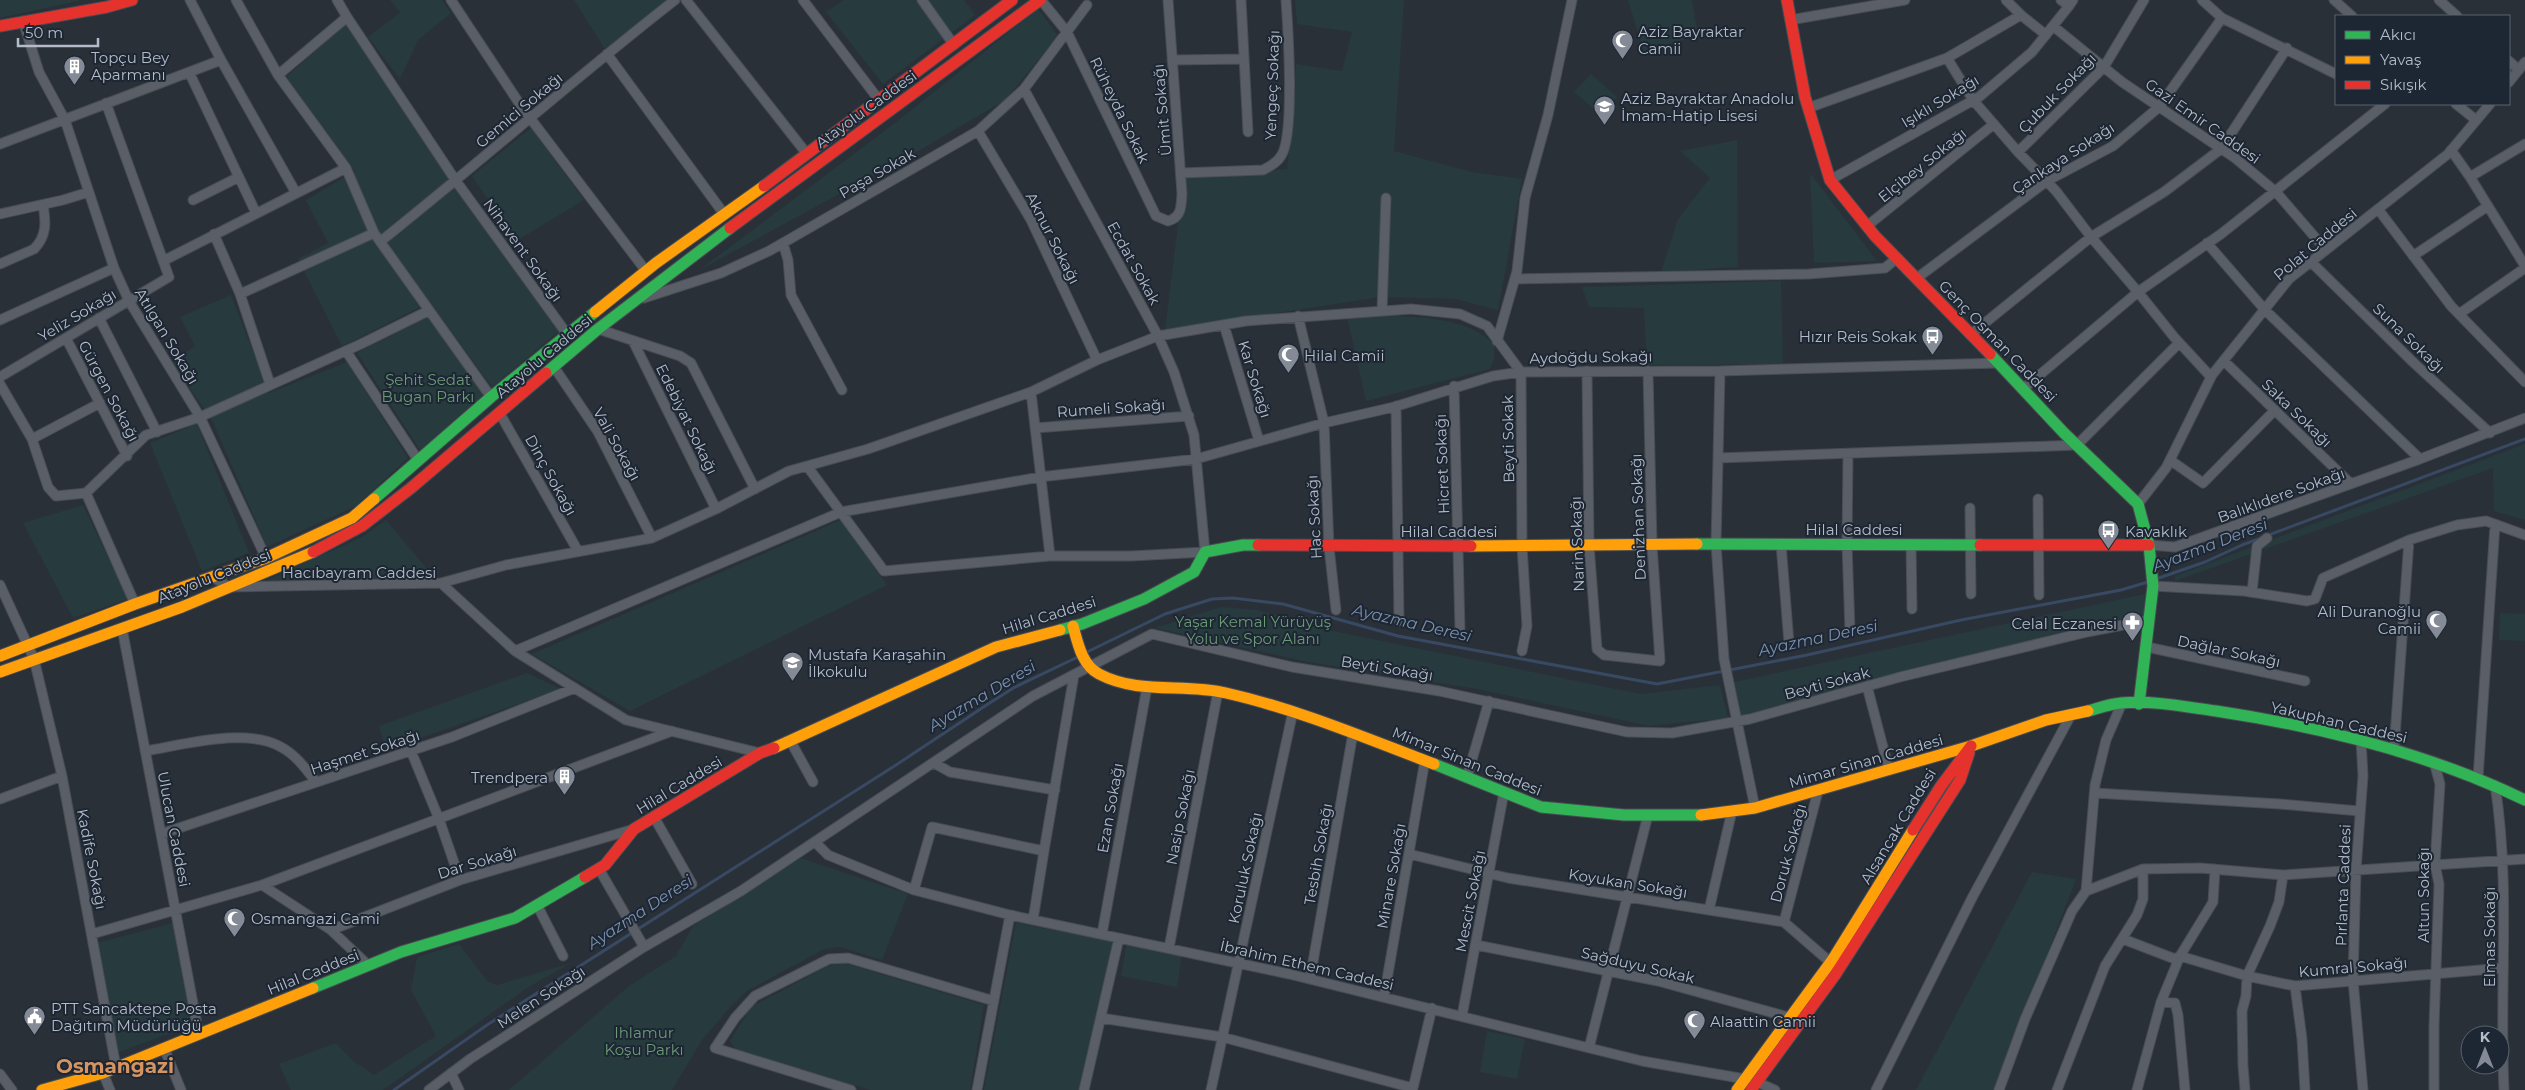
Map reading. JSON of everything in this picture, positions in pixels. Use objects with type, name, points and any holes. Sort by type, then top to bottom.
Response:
[{"type":"street","points":[[0,26],[107,7],[132,0]]},
{"type":"street","points":[[190,0],[221,60],[296,193]]},
{"type":"street","points":[[236,0],[278,75],[346,168],[374,233],[491,397]]},
{"type":"street","name":"Nihavent Sokağı","points":[[336,0],[456,181],[567,334]]},
{"type":"street","points":[[451,0],[530,119],[646,271]]},
{"type":"street","name":"Gemici Sokağı","points":[[381,241],[675,0]]},
{"type":"street","points":[[686,0],[807,154]]},
{"type":"street","points":[[803,0],[879,100]]},
{"type":"street","points":[[922,0],[954,45]]},
{"type":"street","name":"Atayolu Caddesi","points":[[0,656],[211,576],[266,558],[352,518],[491,397],[646,271],[807,154],[1012,0]]},
{"type":"street","name":"Atayolu Caddesi","points":[[0,672],[229,587],[324,547],[362,526],[411,488],[598,329],[722,233],[1041,0]]},
{"type":"street","name":"Rüheyda Sokak","points":[[1041,0],[1067,32],[1156,216],[1168,221],[1178,216]]},
{"type":"street","name":"Ümit Sokağı","points":[[1168,0],[1182,194],[1178,216]]},
{"type":"street","points":[[1240,0],[1248,132]]},
{"type":"street","name":"Yengeç Sokağı","points":[[1181,173],[1263,170],[1282,155],[1288,137],[1289,88],[1286,0]]},
{"type":"street","points":[[1497,341],[1515,279],[1525,198],[1548,115],[1572,0]]},
{"type":"street","name":"Genç Osman Caddesi","points":[[1787,0],[1808,108],[1830,180],[1896,258],[2077,445],[2138,504]]},
{"type":"street","points":[[1790,20],[1905,0]]},
{"type":"street","points":[[2006,0],[2046,35]]},
{"type":"street","points":[[2061,0],[2071,3]]},
{"type":"street","name":"Çubuk Sokağı","points":[[2018,152],[2104,67],[2144,0]]},
{"type":"street","points":[[2202,0],[2222,18],[2287,48],[2335,73]]},
{"type":"street","points":[[2334,0],[2351,15]]},
{"type":"street","points":[[2439,0],[2456,15]]},
{"type":"street","name":"Işıklı Sokağı","points":[[1830,180],[1973,100],[2032,52],[2071,3]]},
{"type":"street","name":"Paşa Sokak","points":[[635,301],[721,273],[783,243],[978,131],[1024,89],[1088,5]]},
{"type":"street","points":[[1808,108],[1947,58],[2022,15]]},
{"type":"street","points":[[278,75],[346,16]]},
{"type":"street","name":"Çankaya Sokağı","points":[[1917,278],[2047,181],[2112,146],[2159,107],[2222,18]]},
{"type":"street","name":"Atılgan Sokağı","points":[[23,21],[39,72],[65,120],[114,268],[129,301],[200,417],[266,558]]},
{"type":"street","name":"Gazi Emir Caddesi","points":[[2053,26],[2104,67],[2159,107],[2221,148],[2276,192],[2326,250]]},
{"type":"street","points":[[1970,335],[2091,237],[2164,192],[2221,148],[2287,48]]},
{"type":"street","points":[[607,54],[724,214]]},
{"type":"street","points":[[1947,58],[1973,100],[2018,152],[2047,181],[2179,343],[2211,377]]},
{"type":"street","points":[[1172,60],[1244,59]]},
{"type":"street","points":[[0,144],[221,60]]},
{"type":"street","points":[[2510,62],[2518,70]]},
{"type":"street","points":[[2510,81],[2525,62]]},
{"type":"street","points":[[188,72],[256,213]]},
{"type":"street","name":"Ecdat Sokak","points":[[1024,89],[1158,336],[1174,372],[1194,435],[1205,552]]},
{"type":"street","points":[[106,104],[163,261],[346,168]]},
{"type":"street","points":[[2023,389],[2138,292],[2276,192],[2384,105]]},
{"type":"street","points":[[2457,105],[2476,120]]},
{"type":"street","name":"Polat Caddesi","points":[[2138,504],[2170,460],[2211,377],[2289,279],[2451,150],[2489,105]]},
{"type":"street","name":"Elçibey Sokağı","points":[[1867,226],[1994,124]]},
{"type":"street","name":"Aknur Sokağı","points":[[978,131],[1031,220],[1097,360]]},
{"type":"street","points":[[2470,177],[2525,144]]},
{"type":"street","points":[[2451,150],[2470,177],[2525,267],[2459,314]]},
{"type":"street","points":[[193,200],[239,177]]},
{"type":"street","points":[[0,214],[43,205],[89,192]]},
{"type":"street","points":[[1382,311],[1386,198]]},
{"type":"street","points":[[0,264],[34,249],[38,245],[45,230],[43,205]]},
{"type":"street","points":[[2413,256],[2488,206]]},
{"type":"street","points":[[2378,210],[2459,314],[2525,382]]},
{"type":"street","points":[[240,294],[374,233]]},
{"type":"street","points":[[214,234],[240,294],[270,384]]},
{"type":"street","points":[[783,243],[788,260],[791,295],[842,390]]},
{"type":"street","points":[[2208,243],[2265,310],[2420,459]]},
{"type":"street","points":[[1515,279],[1810,274],[1885,268],[1896,258]]},
{"type":"street","name":"Yeliz Sokağı","points":[[0,377],[169,277],[163,261]]},
{"type":"street","name":"Suna Sokağı","points":[[2311,262],[2414,363],[2490,433]]},
{"type":"street","points":[[0,320],[114,268]]},
{"type":"street","points":[[441,583],[506,565],[652,538],[716,509],[790,470],[868,449],[1031,392],[1097,360],[1158,336],[1224,325],[1298,316],[1411,309],[1460,314],[1487,326],[1521,372]]},
{"type":"street","points":[[0,384],[32,439],[48,487],[56,496],[86,493],[127,456],[146,435],[200,417],[428,311]]},
{"type":"street","name":"Hac Sokağı","points":[[1298,316],[1324,423],[1329,547],[1336,610]]},
{"type":"street","points":[[99,318],[158,432]]},
{"type":"street","name":"Kar Sokağı","points":[[1224,325],[1259,441]]},
{"type":"street","points":[[598,329],[680,356],[691,363],[755,489]]},
{"type":"street","name":"Gürgen Sokağı","points":[[66,338],[127,456]]},
{"type":"street","name":"Edebiyat Sokağı","points":[[633,341],[716,509]]},
{"type":"street","points":[[1718,458],[2077,445],[2179,343]]},
{"type":"street","points":[[346,350],[418,460]]},
{"type":"street","name":"Saka Sokağı","points":[[2224,361],[2351,484]]},
{"type":"street","name":"Aydoğdu Sokağı","points":[[515,651],[841,512],[1040,477],[1196,458],[1324,423],[1396,406],[1454,386],[1493,376],[1521,372],[1720,371],[1998,363]]},
{"type":"street","name":"Vali Sokağı","points":[[554,367],[598,432],[652,538]]},
{"type":"street","name":"Narin Sokağı","points":[[1587,371],[1589,545],[1593,617],[1598,652],[1604,655],[1660,661]]},
{"type":"street","name":"Denizhan Sokağı","points":[[1648,371],[1652,545],[1660,661]]},
{"type":"street","points":[[1720,371],[1716,544],[1724,659],[1727,681],[1755,808]]},
{"type":"street","name":"Beyti Sokak","points":[[1521,372],[1522,546],[1527,626],[1522,651]]},
{"type":"street","name":"Hicret Sokağı","points":[[1454,386],[1460,631]]},
{"type":"street","points":[[1031,392],[1050,556]]},
{"type":"street","points":[[32,439],[100,403]]},
{"type":"street","points":[[1396,406],[1398,621]]},
{"type":"street","points":[[2170,460],[2204,483],[2274,410]]},
{"type":"street","name":"Dinç Sokağı","points":[[499,412],[578,552]]},
{"type":"street","name":"Rumeli Sokağı","points":[[1035,428],[1188,416]]},
{"type":"street","name":"Balıklıdere Sokağı","points":[[2149,545],[2175,547],[2420,459],[2525,418]]},
{"type":"street","points":[[1848,454],[1847,544],[1850,631]]},
{"type":"street","points":[[806,466],[884,571],[1050,556],[1131,556],[1205,552]]},
{"type":"street","points":[[86,493],[136,604]]},
{"type":"street","points":[[2038,499],[2039,595]]},
{"type":"street","points":[[2138,504],[2149,545],[2153,586],[2139,704]]},
{"type":"street","points":[[1970,508],[1971,594]]},
{"type":"street","points":[[2153,586],[2252,592],[2307,602],[2315,599],[2323,578],[2409,540],[2457,525],[2486,520],[2495,526],[2525,535]]},
{"type":"street","points":[[2478,778],[2495,526]]},
{"type":"street","points":[[2252,592],[2257,546],[2266,538]]},
{"type":"street","points":[[2394,750],[2409,540]]},
{"type":"street","name":"Hilal Caddesi","points":[[42,1090],[103,1073],[401,952],[515,918],[605,866],[634,829],[760,753],[791,742],[996,647],[1073,626],[1144,599],[1194,572],[1205,552],[1242,545],[1398,547],[1716,544],[2149,545]]},
{"type":"street","points":[[1781,544],[1789,643]]},
{"type":"street","points":[[1911,544],[1912,609]]},
{"type":"street","points":[[211,576],[229,587]]},
{"type":"street","name":"Hacıbayram Caddesi","points":[[229,587],[441,583],[515,651],[626,720],[760,753]]},
{"type":"street","name":"Kadife Sokağı","points":[[0,585],[34,659],[62,776],[116,1067]]},
{"type":"street","name":"Beyti Sokak","points":[[1511,706],[1627,732],[1672,733],[1737,721],[1866,686],[2087,632],[2149,620]]},
{"type":"street","points":[[1073,626],[1080,650],[1088,664]]},
{"type":"street","name":"Ulucan Caddesi","points":[[122,628],[199,1035]]},
{"type":"street","name":"Beyti Sokağı","points":[[815,842],[1033,696],[1074,675],[1088,664],[1152,634],[1292,666],[1511,706]]},
{"type":"street","name":"Dağlar Sokağı","points":[[2147,647],[2305,681]]},
{"type":"street","name":"Mimar Sinan Caddesi","points":[[1088,664],[1100,674],[1126,685],[1218,691],[1293,711],[1425,760],[1541,807],[1648,816],[1696,816],[1755,808],[1971,746],[2046,720],[2071,715]]},
{"type":"street","points":[[1033,920],[1074,675]]},
{"type":"street","points":[[1866,686],[1889,770]]},
{"type":"street","name":"Ezan Sokağı","points":[[1102,934],[1146,687]]},
{"type":"street","name":"Haşmet Sokağı","points":[[161,834],[452,737],[575,688]]},
{"type":"street","name":"Nasip Sokağı","points":[[1169,948],[1218,691]]},
{"type":"street","points":[[1466,777],[1489,701]]},
{"type":"street","points":[[1999,1090],[2033,1001],[2072,911],[2086,891],[2095,793],[2106,740],[2122,703]]},
{"type":"street","name":"Yakuphan Caddesi","points":[[2071,715],[2122,703],[2174,705],[2262,718],[2360,740],[2434,762],[2495,785],[2525,800]]},
{"type":"street","name":"Koruluk Sokağı","points":[[1211,1090],[1293,711]]},
{"type":"street","points":[[1876,1090],[1972,898],[2071,715]]},
{"type":"street","points":[[92,934],[262,885],[672,731]]},
{"type":"street","name":"Tesbih Sokağı","points":[[1310,979],[1353,733]]},
{"type":"street","points":[[145,751],[211,740],[252,739],[280,746],[297,758],[316,782]]},
{"type":"street","name":"Pırlanta Caddesi","points":[[2360,740],[2363,776],[2356,870],[2353,980],[2363,1090]]},
{"type":"street","points":[[791,742],[813,782]]},
{"type":"street","name":"Alsancak Caddesi","points":[[1736,1090],[1792,1018],[1861,917],[1950,771],[1971,746]]},
{"type":"street","name":"Alsancak Caddesi","points":[[1754,1086],[1835,974],[1960,780],[1971,746]]},
{"type":"street","points":[[411,751],[439,819],[460,880]]},
{"type":"street","name":"Minare Sokağı","points":[[1384,997],[1425,760]]},
{"type":"street","name":"Altun Sokağı","points":[[2434,762],[2440,784],[2435,864],[2439,884],[2434,1090]]},
{"type":"street","points":[[934,763],[950,772],[1054,790]]},
{"type":"street","points":[[0,799],[62,776]]},
{"type":"street","name":"Elmas Sokağı","points":[[2495,785],[2501,823],[2504,915],[2502,1041],[2504,1090]]},
{"type":"street","name":"Doruk Sokağı","points":[[1784,922],[1818,791]]},
{"type":"street","name":"Mescit Sokağı","points":[[1462,1016],[1504,792]]},
{"type":"street","points":[[2095,793],[2271,803],[2360,811]]},
{"type":"street","points":[[1709,910],[1732,811]]},
{"type":"street","points":[[1589,1048],[1648,816]]},
{"type":"street","points":[[654,817],[692,884]]},
{"type":"street","points":[[914,890],[932,827],[1044,851]]},
{"type":"street","name":"Dar Sokağı","points":[[331,930],[460,880],[634,829]]},
{"type":"street","name":"İbrahim Ethem Caddesi","points":[[815,842],[828,854],[864,871],[914,890],[1010,915],[1310,979],[1642,1061],[1745,1079]]},
{"type":"street","name":"Melen Sokağı","points":[[429,1090],[451,1073],[644,947],[741,891],[815,842]]},
{"type":"street","name":"Koyukan Sokağı","points":[[1408,854],[1490,873],[1627,898],[1784,922]]},
{"type":"street","points":[[2086,891],[2143,868],[2216,869],[2283,874],[2525,859]]},
{"type":"street","points":[[2057,1090],[2105,966],[2137,915],[2143,898],[2143,868]]},
{"type":"street","points":[[599,869],[644,947]]},
{"type":"street","points":[[2137,1090],[2161,1002],[2180,956],[2213,902],[2216,869]]},
{"type":"street","points":[[2245,1090],[2242,1066],[2242,1011],[2246,996],[2247,976],[2279,902],[2283,874]]},
{"type":"street","points":[[262,885],[331,930],[369,966]]},
{"type":"street","points":[[538,905],[563,956]]},
{"type":"street","points":[[977,1090],[1010,915]]},
{"type":"street","points":[[1784,922],[1830,962]]},
{"type":"street","points":[[1084,1090],[1119,938]]},
{"type":"street","name":"Kumral Sokağı","points":[[2123,939],[2175,959],[2180,956],[2247,976],[2295,986],[2503,968]]},
{"type":"street","name":"Sağduyu Sokak","points":[[1476,945],[1658,981],[1792,1018]]},
{"type":"street","points":[[851,1090],[715,1048],[735,1018],[755,996],[829,959],[848,958],[994,1001]]},
{"type":"street","points":[[2295,986],[2302,1039],[2305,1090]]},
{"type":"street","points":[[2161,1002],[2175,1003],[2185,1090]]},
{"type":"street","points":[[1101,1018],[1222,1038],[1413,1089],[1432,1008]]},
{"type":"street","points":[[164,1048],[182,1090]]},
{"type":"street","points":[[103,1073],[110,1090]]},
{"type":"street","points":[[451,1073],[459,1090]]},
{"type":"street","points":[[0,1074],[12,1090]]},
{"type":"street","points":[[1745,1079],[1754,1086],[1775,1090]]},
{"type":"green space","points":[[0,0],[82,0],[0,18]]},
{"type":"green space","points":[[390,0],[442,0],[451,13],[418,40],[400,79],[368,37],[400,13]]},
{"type":"green space","points":[[574,0],[669,0],[605,49]]},
{"type":"green space","points":[[844,0],[964,0],[975,15],[883,84],[826,12]]},
{"type":"green space","points":[[1295,0],[1404,0],[1394,151],[1472,172],[1522,179],[1498,310],[1455,299],[1381,297],[1165,330],[1184,176],[1287,169],[1296,64],[1342,71],[1352,32],[1297,24]]},
{"type":"green space","points":[[1628,0],[1692,0],[1698,35],[1644,52]]},
{"type":"green space","points":[[1038,9],[1058,36],[1005,100],[920,150],[698,271],[895,123]]},
{"type":"green space","points":[[346,24],[450,174],[563,328],[492,387],[430,302],[342,346],[298,259],[328,243],[306,200],[355,171],[286,77]]},
{"type":"green space","points":[[1591,74],[1617,97],[1601,115],[1574,92]]},
{"type":"green space","points":[[531,128],[584,200],[516,241],[472,176]]},
{"type":"green space","points":[[1737,140],[1738,267],[1661,272],[1678,219],[1710,178],[1680,151]]},
{"type":"green space","points":[[1810,173],[1877,261],[1814,263]]},
{"type":"green space","points":[[1781,281],[1783,364],[1647,365],[1644,308],[1589,307],[1582,287]]},
{"type":"green space","points":[[231,295],[269,393],[347,362],[408,458],[356,506],[267,547],[212,420],[171,362],[195,346],[180,317]]},
{"type":"green space","points":[[1347,316],[1404,316],[1446,321],[1465,326],[1481,334],[1494,345],[1494,360],[1490,369],[1366,401]]},
{"type":"green space","name":"Şehit Sedat Bugan Parkı","points":[[428,317],[484,394],[420,450],[357,353]]},
{"type":"green space","points":[[197,424],[249,553],[202,571],[150,443]]},
{"type":"green space","points":[[2525,444],[2525,520],[2494,511],[2493,468],[2175,581],[2175,576]]},
{"type":"green space","points":[[83,505],[128,599],[73,618],[23,523]]},
{"type":"green space","points":[[386,520],[434,577],[265,581],[362,537]]},
{"type":"green space","points":[[841,520],[887,585],[630,711],[532,654]]},
{"type":"green space","points":[[2145,594],[2144,614],[1741,718],[1734,682]]},
{"type":"green space","name":"Yaşar Kemal Yürüyüş Yolu ve Spor Alanı","points":[[1221,607],[1257,610],[1323,629],[1640,694],[1720,685],[1728,718],[1649,726],[1477,689],[1308,662],[1155,628]]},
{"type":"green space","points":[[2500,613],[2525,614],[2525,641],[2499,640]]},
{"type":"green space","points":[[527,673],[561,689],[386,750],[379,726]]},
{"type":"green space","name":"Ihlamur Koşu Parkı","points":[[800,858],[908,894],[882,960],[840,947],[824,949],[747,991],[733,1004],[702,1040],[672,1090],[509,1090],[629,986],[676,956],[693,926]]},
{"type":"green space","points":[[2032,872],[2076,879],[1995,1090],[1916,1090]]},
{"type":"green space","points":[[173,923],[196,1024],[119,1052],[97,943]]},
{"type":"green space","points":[[1016,923],[1115,942],[1080,1090],[984,1090]]},
{"type":"green space","points":[[1127,942],[1182,952],[1177,987],[1121,976]]},
{"type":"green space","points":[[459,944],[487,981],[497,985],[571,963],[527,988],[383,1090],[291,1090],[279,1064],[336,1043],[352,1060],[374,1075],[436,1036],[411,990],[417,957]]},
{"type":"green space","points":[[844,963],[984,1005],[970,1090],[871,1090],[737,1051],[730,1041],[751,1007],[828,966]]},
{"type":"green space","points":[[1487,1031],[1525,1039],[1517,1079],[1480,1072]]},
{"type":"waterway","name":"Ayazma Deresi","points":[[2156,579],[2525,439]]},
{"type":"waterway","name":"Ayazma Deresi","points":[[1085,653],[1165,614],[1212,599],[1233,598],[1283,604],[1398,636],[1657,684],[1807,655],[1961,620],[2121,590],[2148,582]]},
{"type":"waterway","name":"Ayazma Deresi","points":[[394,1090],[487,1025],[896,765],[1015,687],[1080,656]]},
{"type":"traffic: fast","points":[[546,373],[598,329],[730,228]]},
{"type":"traffic: fast","points":[[374,499],[491,397],[595,312]]},
{"type":"traffic: fast","points":[[1990,354],[2064,433],[2138,504],[2149,545],[2153,586],[2139,704]]},
{"type":"traffic: fast","points":[[1697,544],[1980,545]]},
{"type":"traffic: fast","points":[[1060,630],[1082,624],[1144,599],[1194,572],[1205,552],[1243,545],[1258,545]]},
{"type":"traffic: fast","points":[[2088,711],[2109,705],[2133,702],[2157,703],[2256,717],[2335,734],[2413,755],[2488,783],[2525,800]]},
{"type":"traffic: fast","points":[[1434,764],[1541,807],[1624,815],[1701,815]]},
{"type":"traffic: fast","points":[[313,988],[401,952],[515,918],[585,877]]},
{"type":"traffic: slow","points":[[595,312],[656,263],[764,186]]},
{"type":"traffic: slow","points":[[0,656],[135,604],[266,558],[352,518],[374,499]]},
{"type":"traffic: slow","points":[[1471,546],[1697,544]]},
{"type":"traffic: slow","points":[[0,672],[182,607],[313,552]]},
{"type":"traffic: slow","points":[[1073,626],[1088,665],[1099,674],[1114,680],[1146,687],[1210,690],[1226,693],[1279,707],[1434,764]]},
{"type":"traffic: slow","points":[[774,748],[996,647],[1060,630]]},
{"type":"traffic: slow","points":[[1701,815],[1755,808],[1971,746],[2046,720],[2088,711]]},
{"type":"traffic: slow","points":[[1737,1090],[1833,959],[1913,830]]},
{"type":"traffic: slow","points":[[42,1090],[103,1073],[313,988]]},
{"type":"traffic: jam","points":[[0,26],[107,7],[132,0]]},
{"type":"traffic: jam","points":[[764,186],[1012,0]]},
{"type":"traffic: jam","points":[[730,228],[1040,0]]},
{"type":"traffic: jam","points":[[1787,0],[1805,97],[1830,180],[1875,236],[1990,354]]},
{"type":"traffic: jam","points":[[313,552],[362,526],[411,488],[546,373]]},
{"type":"traffic: jam","points":[[1258,545],[1471,546]]},
{"type":"traffic: jam","points":[[1980,545],[2149,545]]},
{"type":"traffic: jam","points":[[1913,830],[1941,786],[1971,746]]},
{"type":"traffic: jam","points":[[585,877],[605,865],[634,829],[760,753],[774,748]]},
{"type":"traffic: jam","points":[[1751,1090],[1835,975],[1960,780],[1969,753]]},
{"type":"place","name":"Aziz Bayraktar Camii","points":[[1622,59]]},
{"type":"place","name":"Topçu Bey Aparmanı","points":[[75,85]]},
{"type":"place","name":"Aziz Bayraktar Anadolu İmam-Hatip Lisesi","points":[[1605,126]]},
{"type":"place","name":"Hızır Reis Sokak","points":[[1933,355]]},
{"type":"place","name":"Hilal Camii","points":[[1288,374]]},
{"type":"place","name":"Kavaklık","points":[[2109,550]]},
{"type":"place","name":"Ali Duranoğlu Camii","points":[[2437,639]]},
{"type":"place","name":"Celal Eczanesi","points":[[2133,642]]},
{"type":"place","name":"Mustafa Karaşahin İlkokulu","points":[[792,682]]},
{"type":"place","name":"Trendpera","points":[[564,796]]},
{"type":"place","name":"Osmangazi Cami","points":[[235,937]]},
{"type":"place","name":"PTT Sancaktepe Posta Dağıtım Müdürlüğü","points":[[35,1036]]},
{"type":"place","name":"Alaattin Camii","points":[[1694,1040]]},
{"type":"district","name":"Osmangazi","points":[[115,1066]]}]
